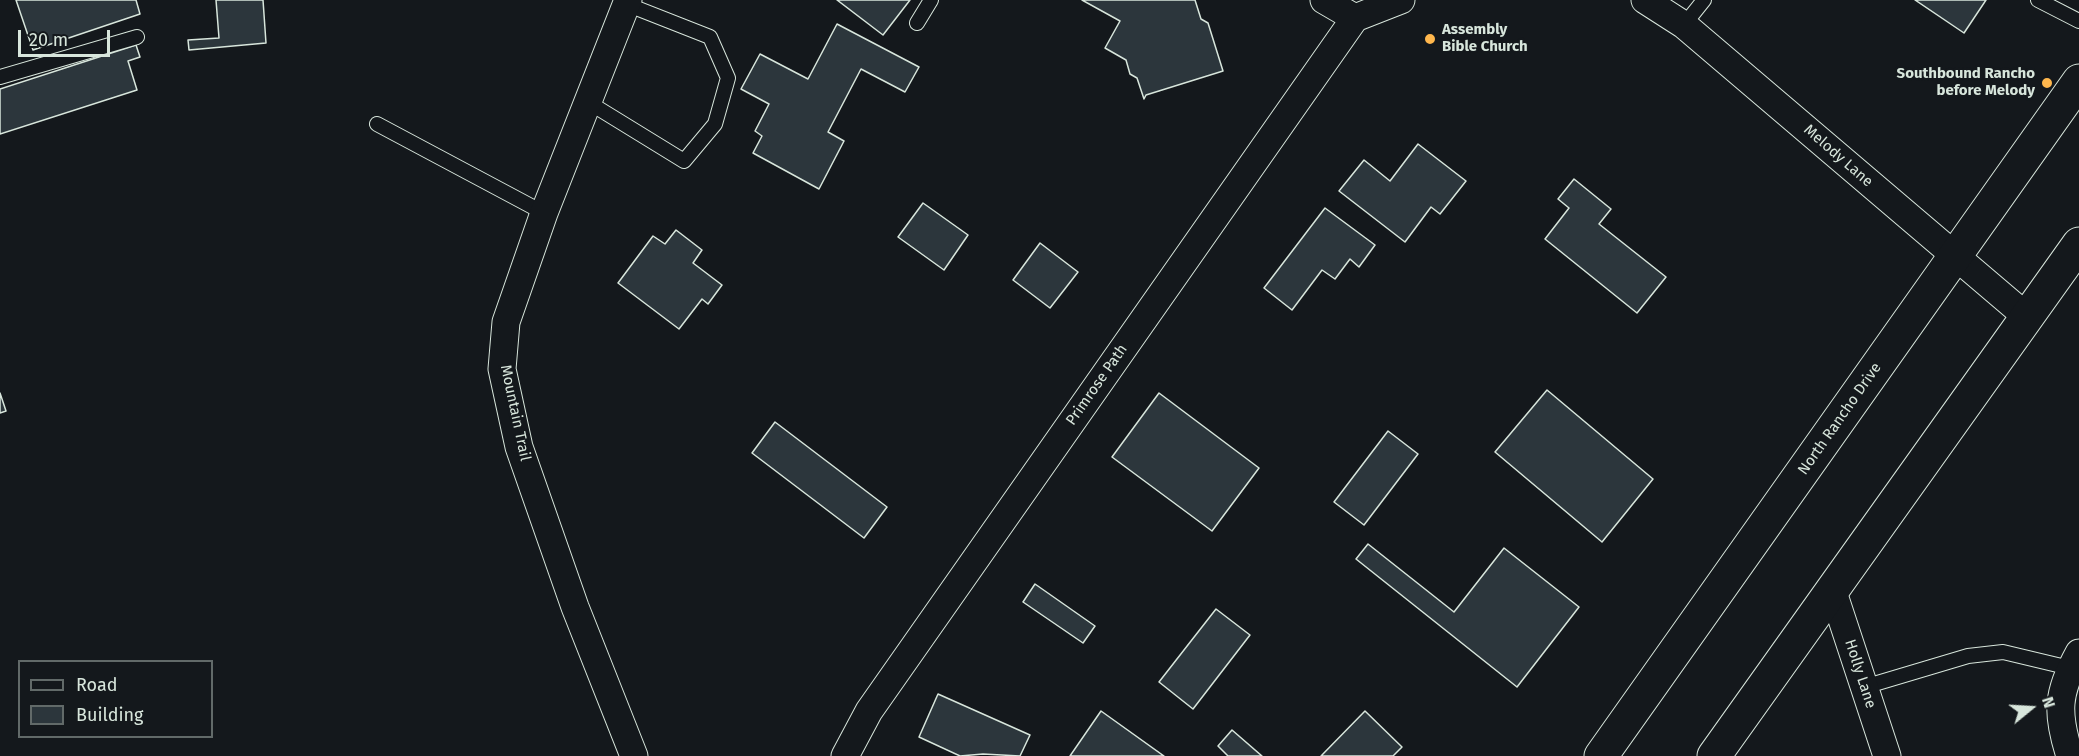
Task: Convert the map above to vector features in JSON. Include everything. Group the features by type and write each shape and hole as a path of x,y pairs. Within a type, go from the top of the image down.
{"main road":[{"name":"North Rancho Drive","path":"1600,756 2079,81"},
{"path":"1714,756 2079,244"}],"street":[{"path":"1324,0 1355,18 1401,0"},
{"name":"Melody Lane","path":"1646,0 1684,25 2027,317"},
{"name":"Mountain Trail","path":"627,2 544,213 506,322 502,369 519,447 575,607 634,756"},
{"name":"Primrose Path","path":"846,756 869,711 1355,18"},
{"name":"Holly Lane","path":"1833,592 1887,756"},
{"path":"2070,756 2062,733 2059,696 2075,661"}],"lane":[{"path":"917,23 931,0"},
{"path":"1684,25 1704,0"},
{"path":"2038,0 2079,21"},
{"path":"588,102 684,161 715,124 728,78 710,37 627,2"},
{"path":"0,76 137,37"},
{"path":"377,124 544,213"},
{"path":"1864,687 1968,656 2003,652 2075,661"}],"building":[{"path":"16,0 136,0 140,14 33,50"},
{"path":"216,0 263,0 266,43 189,50 188,40 219,38"},
{"path":"837,0 910,0 883,35"},
{"path":"1082,0 1195,0 1201,19 1208,23 1223,71 1146,95 1144,99 1137,78 1130,74 1126,60 1105,48 1120,21"},
{"path":"1915,0 1986,0 1964,33"},
{"path":"837,24 919,67 905,92 861,69 828,132 844,141 819,189 753,153 762,136 755,131 769,104 741,89 760,54 808,79"},
{"path":"136,45 140,57 128,61 137,90 0,134 0,89"},
{"path":"1418,144 1466,181 1440,214 1431,207 1405,242 1339,191 1364,160 1390,181"},
{"path":"1574,179 1611,209 1599,224 1666,277 1637,313 1545,239 1569,208 1558,199"},
{"path":"923,203 968,235 944,270 898,237"},
{"path":"1325,208 1375,245 1359,267 1350,259 1335,279 1322,270 1292,310 1264,288"},
{"path":"676,230 702,250 693,263 722,285 708,304 702,299 679,329 618,283 653,236 665,244"},
{"path":"1040,243 1078,272 1050,308 1013,280"},
{"path":"1547,390 1653,479 1602,542 1495,452"},
{"path":"0,393 6,411 0,413"},
{"path":"1159,393 1259,468 1212,531 1112,457"},
{"path":"775,422 887,507 864,538 752,453"},
{"path":"1388,431 1418,454 1364,525 1334,502"},
{"path":"1368,544 1454,612 1504,548 1579,607 1517,687 1356,559"},
{"path":"1035,584 1095,626 1083,643 1023,602"},
{"path":"1216,609 1250,635 1193,709 1159,682"},
{"path":"938,694 1030,735 1020,756 983,754 960,756 919,737"},
{"path":"1101,711 1164,756 1070,756"},
{"path":"1365,711 1402,747 1393,756 1321,756"},
{"path":"1232,730 1262,756 1228,756 1218,746"}],"place":[{"name":"Assembly Bible Church","path":"1430,39"},
{"name":"Southbound Rancho before Melody","path":"2047,83"}]}
